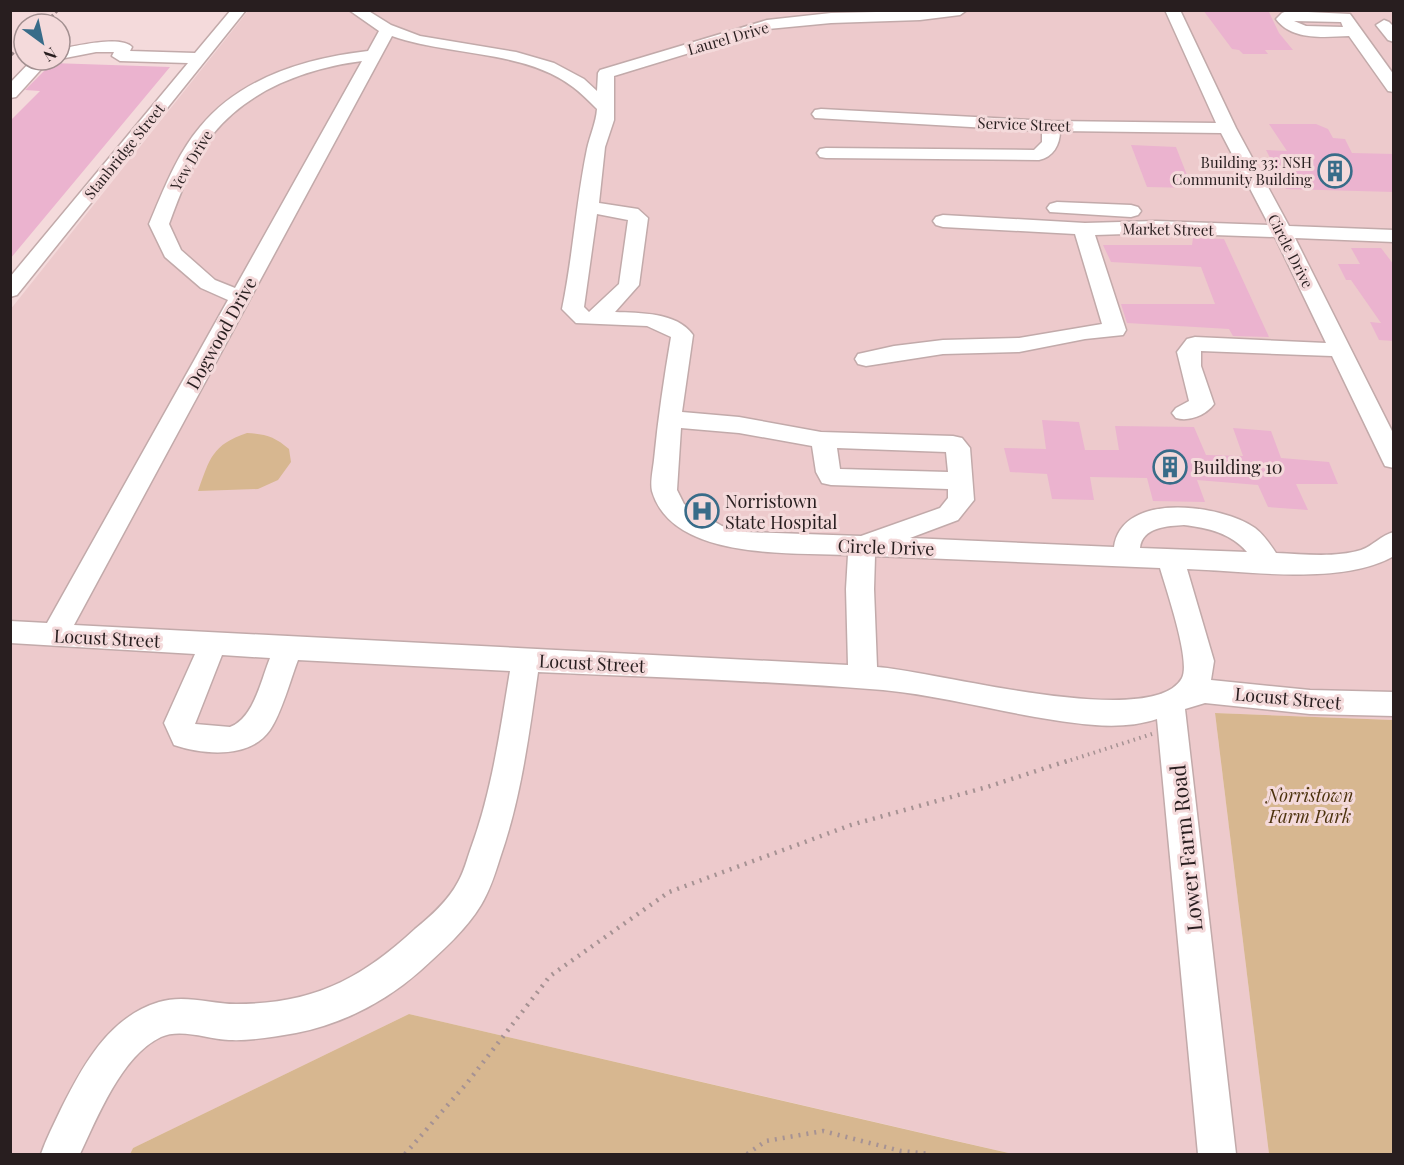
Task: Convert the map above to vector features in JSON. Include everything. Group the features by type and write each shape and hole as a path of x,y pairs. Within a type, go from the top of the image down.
{"street":[{"name":"Stanbridge Street","path":"10,291 239,10"},
{"name":"Laurel Drive","path":"356,10 387,31 418,40 523,58 560,70 606,73 767,25 831,18 920,15 960,10"},
{"name":"Circle Drive","path":"1172,10 1227,128 1282,231 1391,451"},
{"path":"1283,14 1348,20 1382,55 1394,87"},
{"name":"Dogwood Drive","path":"54,636 387,31"},
{"path":"72,52 113,46 124,47 120,56 199,58"},
{"name":"Yew Drive","path":"240,298 208,284 172,253 159,224 176,183 205,132 241,99 279,76 313,64 333,59 374,55"},
{"name":"Laurel Drive","path":"560,70 595,95 605,107"},
{"path":"10,93 30,72"},
{"path":"598,318 629,285 638,218 631,213 588,207 597,147 605,120 606,73"},
{"name":"Service Street","path":"821,114 1051,126 1227,128"},
{"path":"826,153 1039,155 1051,143 1051,126"},
{"name":"Circle Drive","path":"588,207 581,267 573,309 584,318 649,320 668,326 682,335 670,419 664,490 674,510 694,524 715,534 745,541 1269,563 1345,564 1371,556 1394,541"},
{"path":"1057,208 1136,211 1141,214 1145,223 1142,227"},
{"name":"Market Street","path":"943,221 1085,229 1142,227 1394,236"},
{"path":"866,359 943,347 1018,345 1085,332 1115,330 1085,239 1085,229"},
{"path":"1184,413 1202,404 1188,352 1195,344 1341,350"},
{"path":"670,419 739,425 821,440 953,444 958,448 961,500 949,514 862,546 860,589 863,678"},
{"path":"821,440 826,446 828,472 831,477 961,481"},
{"path":"1126,557 1128,539 1140,526 1161,518 1190,516 1221,522 1243,533 1251,539 1269,563"},
{"path":"1171,559 1200,661 1196,683 1175,709"},
{"name":"Locust Street","path":"10,632 288,649 863,678 942,688 1077,711 1115,714 1175,709 1205,691 1310,702 1394,704"},
{"path":"213,644 179,723 185,736 231,740 246,734 259,722 288,649"},
{"path":"60,1155 113,1057 135,1033 151,1023 168,1016 230,1023 293,1016 330,1006 367,990 396,970 439,931 470,893 490,843 504,793 526,660"},
{"name":"Lower Farm Road","path":"1175,709 1217,1155"}],"path":[{"path":"405,1155 467,1083 550,976 669,892 851,825 987,787 1175,709"},
{"path":"747,1155 766,1141 823,1131 901,1151 931,1155"}],"shaded area":[{"name":"Norristown State Hospital","path":"248,11 1393,11 1393,720 1215,713 1269,1154 1013,1154 409,1014 133,1148 130,1154 11,1154 10,310"}],"green space":[{"path":"247,433 270,437 289,449 291,462 278,480 258,489 198,491 210,461 219,448 226,442"},
{"name":"Norristown Farm Park","path":"1215,713 1393,720 1393,1154 1269,1154"},
{"path":"409,1014 1013,1154 130,1154 133,1148"}],"building":[{"path":"1203,10 1268,10 1279,33 1293,50 1265,50 1268,54 1243,54 1239,50 1232,49"},
{"path":"72,64 170,67 10,259 10,121 40,91 25,90 43,72 72,72"},
{"name":"Building 33: NSH Community Building","path":"1269,124 1316,124 1328,129 1333,138 1345,139 1352,153 1394,154 1394,192 1286,189 1266,150 1287,151"},
{"path":"1131,145 1176,147 1192,188 1147,187"},
{"path":"1193,238 1224,239 1269,337 1233,336 1229,329 1127,323 1121,304 1215,304 1201,267 1111,262 1103,245 1192,245"},
{"path":"1351,248 1381,248 1394,265 1394,341 1379,340 1370,322 1381,323 1351,280 1346,280 1338,264 1360,264"},
{"name":"Building 10","path":"1042,420 1079,422 1085,450 1119,450 1115,426 1194,427 1206,455 1243,456 1233,428 1271,431 1281,458 1329,462 1338,484 1296,484 1308,510 1268,507 1258,485 1197,480 1205,502 1153,501 1147,478 1090,477 1094,500 1052,499 1047,474 1010,472 1004,448 1046,449"}],"place":[{"name":"Building 33: NSH Community Building","path":"1335,171"},
{"name":"Building 10","path":"1170,467"},
{"name":"Norristown State Hospital","path":"702,511"}]}
